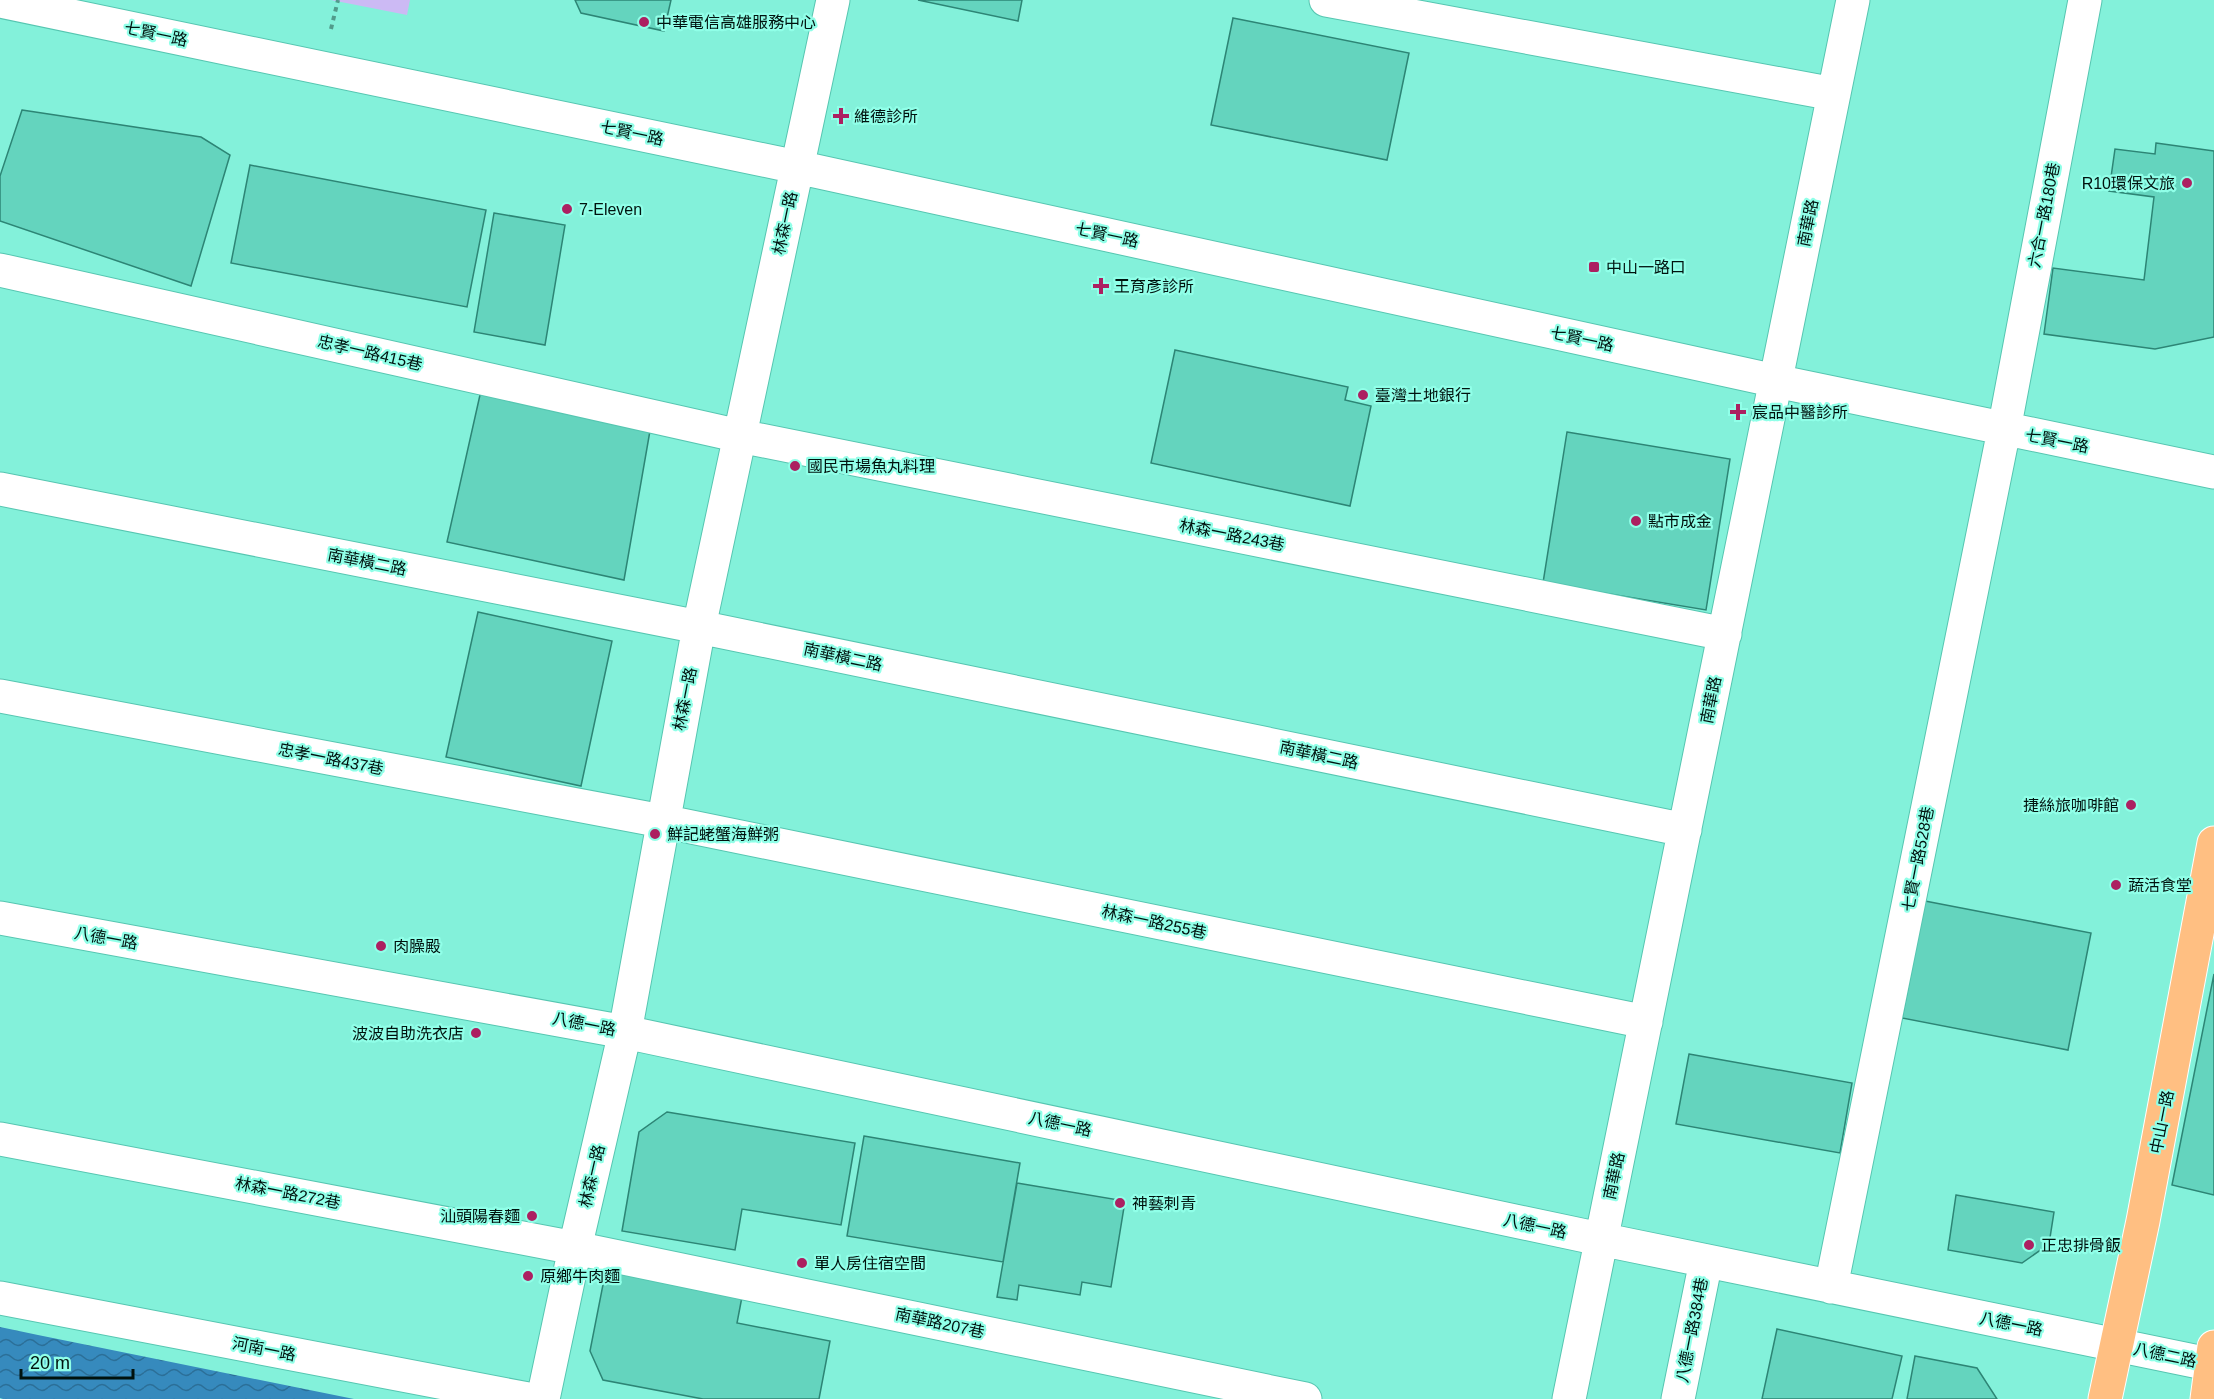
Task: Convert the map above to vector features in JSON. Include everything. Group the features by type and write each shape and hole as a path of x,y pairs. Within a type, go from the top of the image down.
{"main road":[{"name":"中山一路","path":"2105,1399 2143,1221 2214,843"},
{"path":"2207,1399 2213,1359"}],"street":[{"name":"林森一路","path":"543,1399 625,1032 699,627 832,0"},
{"path":"1326,0 1834,94"},
{"name":"南華路","path":"1569,1399 1853,0"},
{"name":"六合一路180巷","path":"2004,430 2085,0"},
{"name":"七賢一路","path":"0,1 797,167 1776,381 2214,472"},
{"name":"忠孝一路415巷","path":"0,270 740,436"},
{"name":"七賢一路528巷","path":"1831,1287 2004,430"},
{"name":"林森一路243巷","path":"740,436 1725,634"},
{"name":"南華橫二路","path":"0,489 699,627 1685,830"},
{"name":"忠孝一路437巷","path":"0,696 662,821"},
{"name":"林森一路255巷","path":"662,821 1646,1022"},
{"name":"八德一路","path":"0,918 625,1032 1600,1239 2116,1345"},
{"name":"林森一路272巷","path":"0,1138 575,1248"},
{"name":"南華路207巷","path":"575,1248 1305,1399"},
{"name":"八德一路384巷","path":"1678,1399 1706,1261"},
{"name":"河南一路","path":"0,1298 528,1399"},
{"name":"八德二路","path":"2116,1345 2213,1359"}],"path":[{"path":"331,29 338,0"}],"shaded area":[{"path":"331,0 410,0 407,15"}],"water":[{"path":"0,1327 354,1399 3,1399 0,1398"}],"building":[{"name":"中華電信高雄服務中心","path":"575,0 671,0 664,31 581,13"},
{"path":"918,0 1022,0 1018,21"},
{"path":"1233,18 1409,53 1387,160 1211,125"},
{"path":"22,110 201,137 230,155 191,286 0,221 0,176"},
{"path":"2156,143 2214,151 2214,337 2155,349 2044,334 2053,268 2144,280 2154,197 2109,191 2115,149 2155,154"},
{"path":"250,165 486,210 467,307 231,263"},
{"path":"494,213 565,225 545,345 474,332"},
{"path":"1175,350 1348,387 1345,400 1371,406 1350,506 1151,463"},
{"path":"482,386 651,425 624,580 447,542"},
{"name":"點市成金","path":"1567,432 1730,459 1706,610 1543,583"},
{"path":"478,612 612,641 581,786 446,757"},
{"path":"1925,901 2091,933 2068,1050 1902,1018"},
{"path":"2214,974 2214,1195 2172,1185"},
{"path":"1689,1054 1852,1083 1840,1153 1676,1124"},
{"path":"667,1112 855,1143 841,1225 742,1209 735,1250 622,1231 639,1132"},
{"path":"864,1136 1020,1163 1003,1262 847,1236"},
{"path":"1017,1183 1125,1201 1111,1287 1082,1282 1080,1295 1019,1285 1017,1300 997,1297"},
{"path":"1956,1195 2054,1212 2049,1244 2022,1263 1948,1250"},
{"path":"609,1254 745,1281 737,1323 830,1341 819,1399 703,1399 603,1380 590,1351"},
{"path":"1777,1329 1902,1356 1892,1399 1762,1399"},
{"path":"1915,1356 1977,1368 1997,1399 1907,1399"}],"place":[{"name":"中華電信高雄服務中心","path":"644,22"},
{"name":"維德診所","path":"841,116"},
{"name":"R10環保文旅","path":"2187,183"},
{"name":"7-Eleven","path":"567,209"},
{"name":"中山一路口","path":"1594,267"},
{"name":"王育彥診所","path":"1101,286"},
{"name":"臺灣土地銀行","path":"1363,395"},
{"name":"宸品中醫診所","path":"1738,412"},
{"name":"國民市場魚丸料理","path":"795,466"},
{"name":"點市成金","path":"1636,521"},
{"name":"捷絲旅咖啡館","path":"2131,805"},
{"name":"鮮記蛯蟹海鮮粥","path":"655,834"},
{"name":"蔬活食堂","path":"2116,885"},
{"name":"肉臊殿","path":"381,946"},
{"name":"波波自助洗衣店","path":"476,1033"},
{"name":"神藝刺青","path":"1120,1203"},
{"name":"汕頭陽春麵","path":"532,1216"},
{"name":"正忠排骨飯","path":"2029,1245"},
{"name":"單人房住宿空間","path":"802,1263"},
{"name":"原鄉牛肉麵","path":"528,1276"}]}
